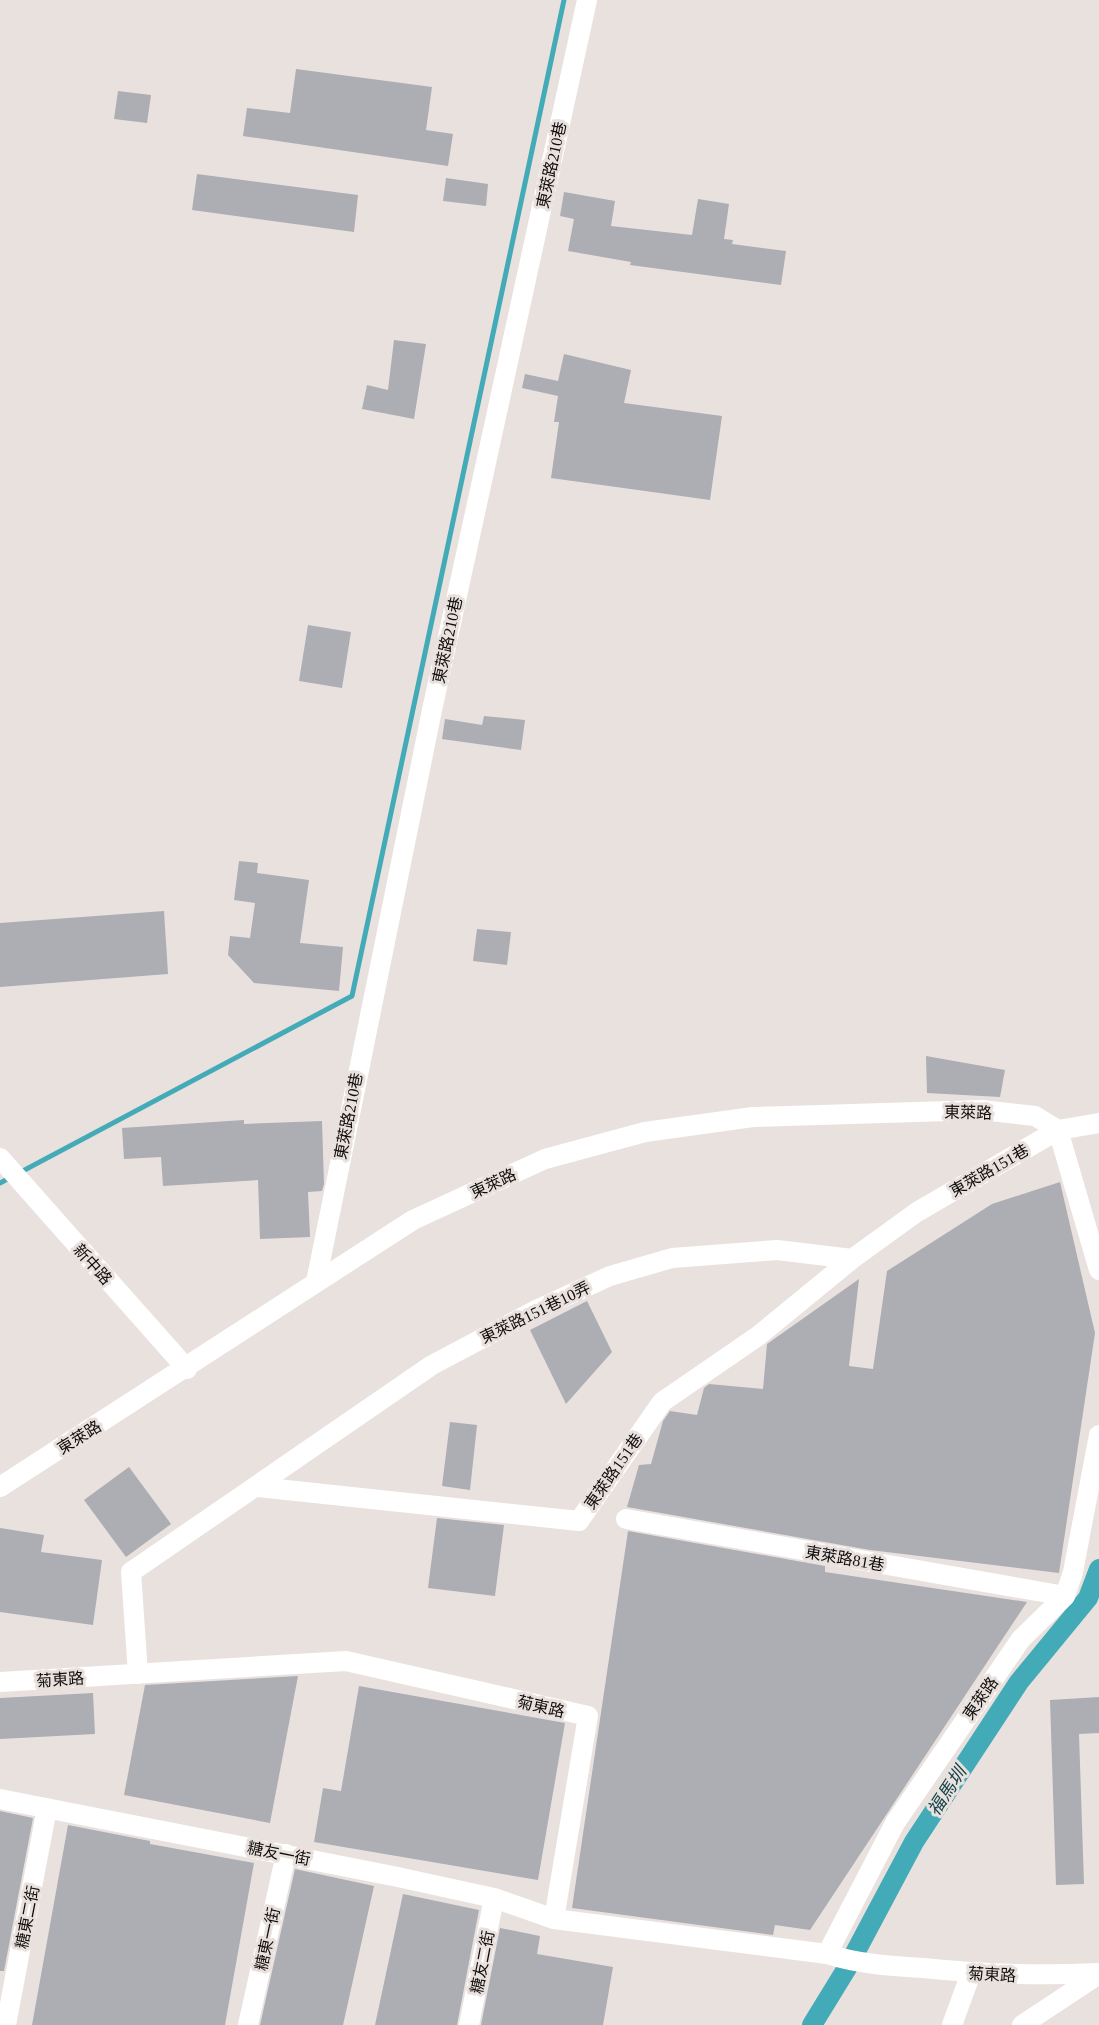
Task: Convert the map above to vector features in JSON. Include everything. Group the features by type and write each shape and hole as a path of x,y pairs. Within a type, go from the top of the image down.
{"street":[{"name":"東萊路210巷","path":"316,1282 432,710 587,0"},
{"name":"東萊路","path":"1,1488 413,1220 545,1159 645,1132 753,1117 982,1110 1035,1116 1058,1130"},
{"path":"1099,1123 1058,1130 1099,1270"},
{"name":"東萊路151巷","path":"258,1487 579,1521 662,1402 758,1336 852,1259 917,1212 1058,1130"},
{"name":"新中路","path":"0,1158 187,1369"},
{"name":"東萊路151巷10弄","path":"258,1487 432,1365 536,1310 610,1276 672,1258 777,1250 852,1259"},
{"name":"東萊路","path":"836,1957 902,1814 1022,1639 1065,1596 1073,1572 1099,1435"},
{"path":"138,1674 131,1572 258,1487"},
{"name":"東萊路81巷","path":"626,1519 1065,1596"},
{"name":"菊東路","path":"0,1682 346,1661 588,1716 554,1919"},
{"name":"糖友一街","path":"0,1799 286,1854 494,1898 554,1919"},
{"name":"糖東二街","path":"6,2025 47,1808"},
{"name":"糖東一街","path":"248,2025 286,1854"},
{"name":"糖友二街","path":"469,2025 494,1898"},
{"path":"554,1919 836,1957"},
{"name":"菊東路","path":"836,1957 886,1965 971,1973 1039,1976 1099,1973"},
{"path":"952,2025 971,1973"},
{"path":"1022,2025 1099,1973"}],"building":[{"path":"296,69 432,87 426,130 453,134 448,166 243,136 247,108 290,113"},
{"path":"118,91 151,95 147,123 114,119"},
{"path":"197,174 358,195 354,232 192,210"},
{"path":"446,178 488,184 486,206 443,201"},
{"path":"564,192 615,201 611,226 692,235 698,199 729,204 724,239 733,240 732,244 786,251 781,285 630,265 631,262 568,251 574,219 560,216"},
{"path":"394,340 426,344 414,419 362,409 367,385 388,390"},
{"path":"564,354 631,370 624,403 722,416 710,500 551,478 559,422 554,422 558,396 522,388 525,374 558,381"},
{"path":"308,625 351,632 342,688 299,681"},
{"path":"484,716 525,720 521,750 442,739 445,719 482,725"},
{"path":"239,861 258,863 257,873 309,880 300,943 343,947 339,991 254,983 228,955 230,936 250,938 255,903 234,900"},
{"path":"164,911 168,974 0,987 0,923"},
{"path":"477,929 511,932 507,965 473,961"},
{"path":"926,1056 1005,1070 1000,1097 927,1093"},
{"path":"244,1120 244,1124 322,1121 324,1184 322,1191 308,1192 310,1237 260,1239 258,1180 163,1186 161,1157 124,1159 122,1128"},
{"path":"1060,1182 1095,1333 1059,1573 870,1550 627,1507 639,1465 651,1464 663,1421 670,1411 697,1415 704,1388 709,1384 763,1389 767,1344 859,1279 849,1366 873,1369 887,1271 992,1204"},
{"path":"587,1301 612,1352 566,1404 530,1330"},
{"path":"450,1422 477,1425 470,1490 442,1486"},
{"path":"129,1467 171,1524 126,1557 84,1500"},
{"path":"437,1518 504,1525 495,1596 428,1588"},
{"path":"0,1528 44,1535 41,1552 102,1560 93,1625 0,1612"},
{"path":"628,1531 825,1566 825,1572 1027,1602 810,1930 775,1925 773,1935 572,1908"},
{"path":"298,1676 270,1823 124,1795 145,1685"},
{"path":"359,1686 565,1723 538,1880 314,1842 323,1788 341,1791"},
{"path":"93,1693 95,1734 0,1739 0,1698"},
{"path":"1099,1697 1099,1733 1079,1734 1084,1884 1056,1885 1050,1700"},
{"path":"0,1811 33,1818 4,1971 0,1971"},
{"path":"68,1825 150,1841 150,1844 254,1863 225,2025 32,2025"},
{"path":"295,1869 374,1886 343,2025 260,2025"},
{"path":"403,1894 479,1910 457,2025 375,2025"},
{"path":"500,1928 540,1936 537,1954 613,1967 603,2025 481,2025"}],"waterway":[{"path":"0,1183 352,996 564,0"},
{"name":"福馬圳","path":"812,2025 847,1968 914,1842 1019,1682 1088,1598 1099,1569"}]}
